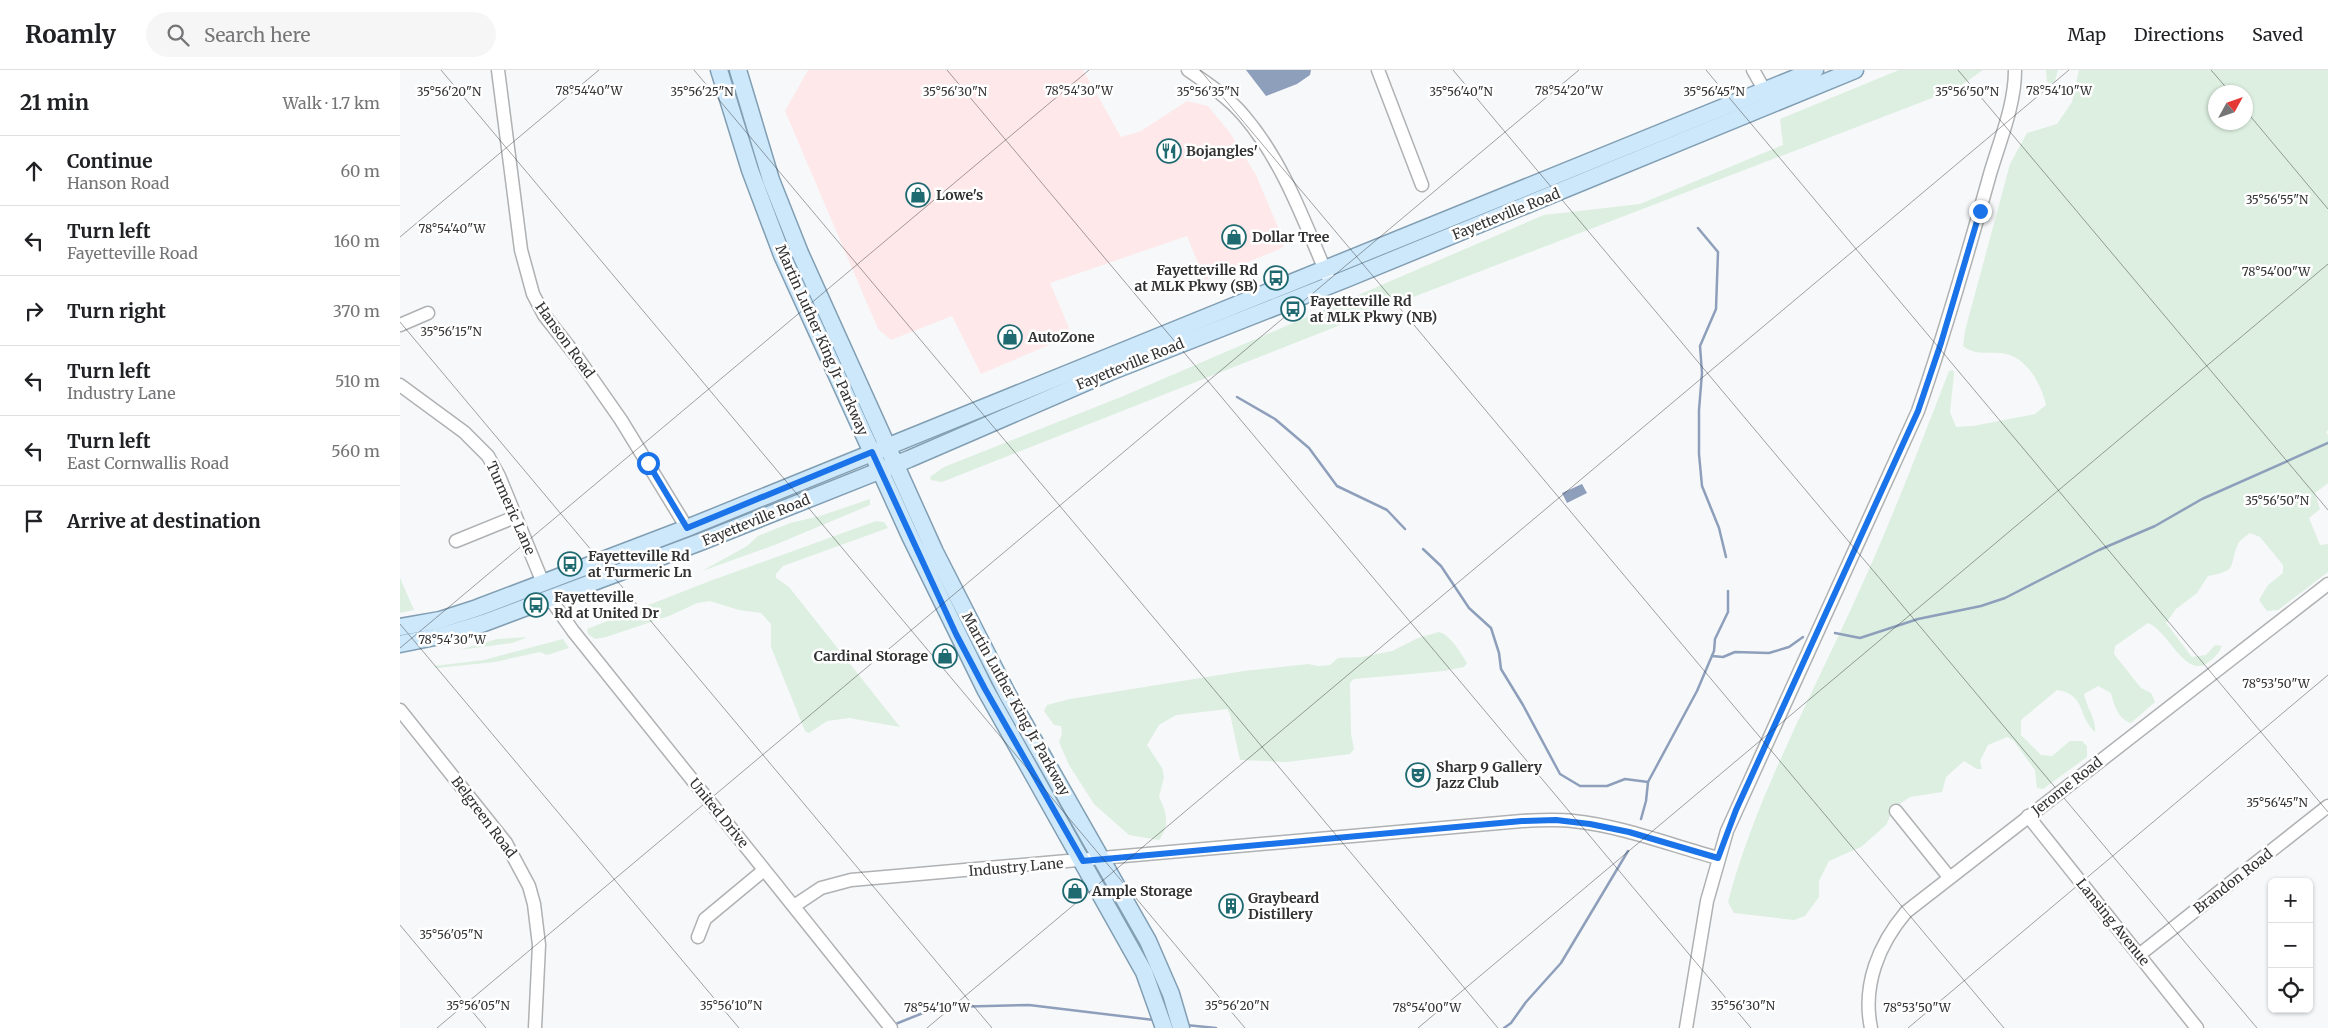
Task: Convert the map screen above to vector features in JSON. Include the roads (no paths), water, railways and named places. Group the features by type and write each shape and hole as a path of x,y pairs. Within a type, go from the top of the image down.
{"main road":[{"name":"Martin Luther King Jr Parkway","path":"719,70 750,170 782,255 880,470 964,649 1144,972 1164,1028"},
{"name":"Martin Luther King Jr Parkway","path":"738,70 771,180 800,253 935,552 994,669 1148,940 1171,994 1181,1028"},
{"name":"Fayetteville Road","path":"400,644 445,635 484,624 546,590 687,528 1815,70"},
{"name":"Fayetteville Road","path":"400,627 459,614 546,590 704,541 896,464 1059,393 1332,284 1855,70"}],"street":[{"name":"Hanson Road","path":"498,70 521,250 533,294 544,316 594,380 631,436 687,528"},
{"path":"1188,70 1211,86 1243,115 1263,141 1281,169 1332,284"},
{"path":"1378,70 1422,185"},
{"path":"1753,70 1765,91"},
{"path":"1686,1028 1707,901 1718,858 1736,810 1918,411 1941,343 1983,202 2010,107 2015,70"},
{"path":"400,325 428,313"},
{"name":"Turmeric Lane","path":"400,385 464,432 483,449 494,465 546,590"},
{"path":"456,541 515,517"},
{"name":"Jerome Road","path":"1871,1028 1870,983 1875,962 1892,929 1906,912 2328,584"},
{"name":"United Drive","path":"546,590 573,631 891,1028"},
{"name":"Belgreen Road","path":"400,710 506,843 529,886 534,904 539,945 535,1028"},
{"name":"Brandon Road","path":"2139,955 2328,806"},
{"path":"1896,811 1949,877"},
{"name":"Lansing Avenue","path":"2028,816 2197,1028"},
{"name":"Industry Lane","path":"794,906 821,888 851,880 1522,821 1556,820 1614,829 1718,858"},
{"path":"698,937 705,919 764,870"}],"water":[{"path":"1246,70 1311,70 1310,75 1297,84 1266,96"},
{"path":"1582,484 1587,493 1567,503 1562,493"}],"waterway":[{"path":"1698,228 1718,252 1716,309 1700,346 1702,373 1699,410 1699,454 1702,486 1719,528 1726,557"},
{"path":"1237,397 1275,419 1309,448 1337,486 1387,510 1405,529"},
{"path":"1835,633 1860,638 1918,619 1981,606 2005,598 2099,550 2155,526 2202,499 2328,443"},
{"path":"1423,549 1441,566 1469,608 1491,628 1499,653 1501,669 1523,705 1560,774 1580,786 1607,786 1625,779 1648,782"},
{"path":"1641,819 1646,801 1648,782 1697,691 1714,651 1715,639 1728,612 1728,591"},
{"path":"1712,656 1723,657 1735,652 1769,653 1789,647 1803,637"},
{"path":"1504,1028 1511,1023 1526,1002 1561,963 1628,851"},
{"path":"893,1025 923,1013 948,1007 1029,1005 1154,1020"},
{"path":"1186,1025 1216,1028"}],"place":[{"name":"Bojangles'","path":"1169,151"},
{"name":"Lowe's","path":"918,195"},
{"name":"Dollar Tree","path":"1234,237"},
{"name":"Fayetteville Rd at MLK Pkwy (SB)","path":"1276,278"},
{"name":"Fayetteville Rd at MLK Pkwy (NB)","path":"1293,309"},
{"name":"AutoZone","path":"1010,337"},
{"name":"Fayetteville Rd at Turmeric Ln","path":"570,564"},
{"name":"Fayetteville Rd at United Dr","path":"536,605"},
{"name":"Cardinal Storage","path":"945,656"},
{"name":"Sharp 9 Gallery Jazz Club","path":"1418,775"},
{"name":"Ample Storage","path":"1075,891"},
{"name":"Graybeard Distillery","path":"1231,906"}]}
